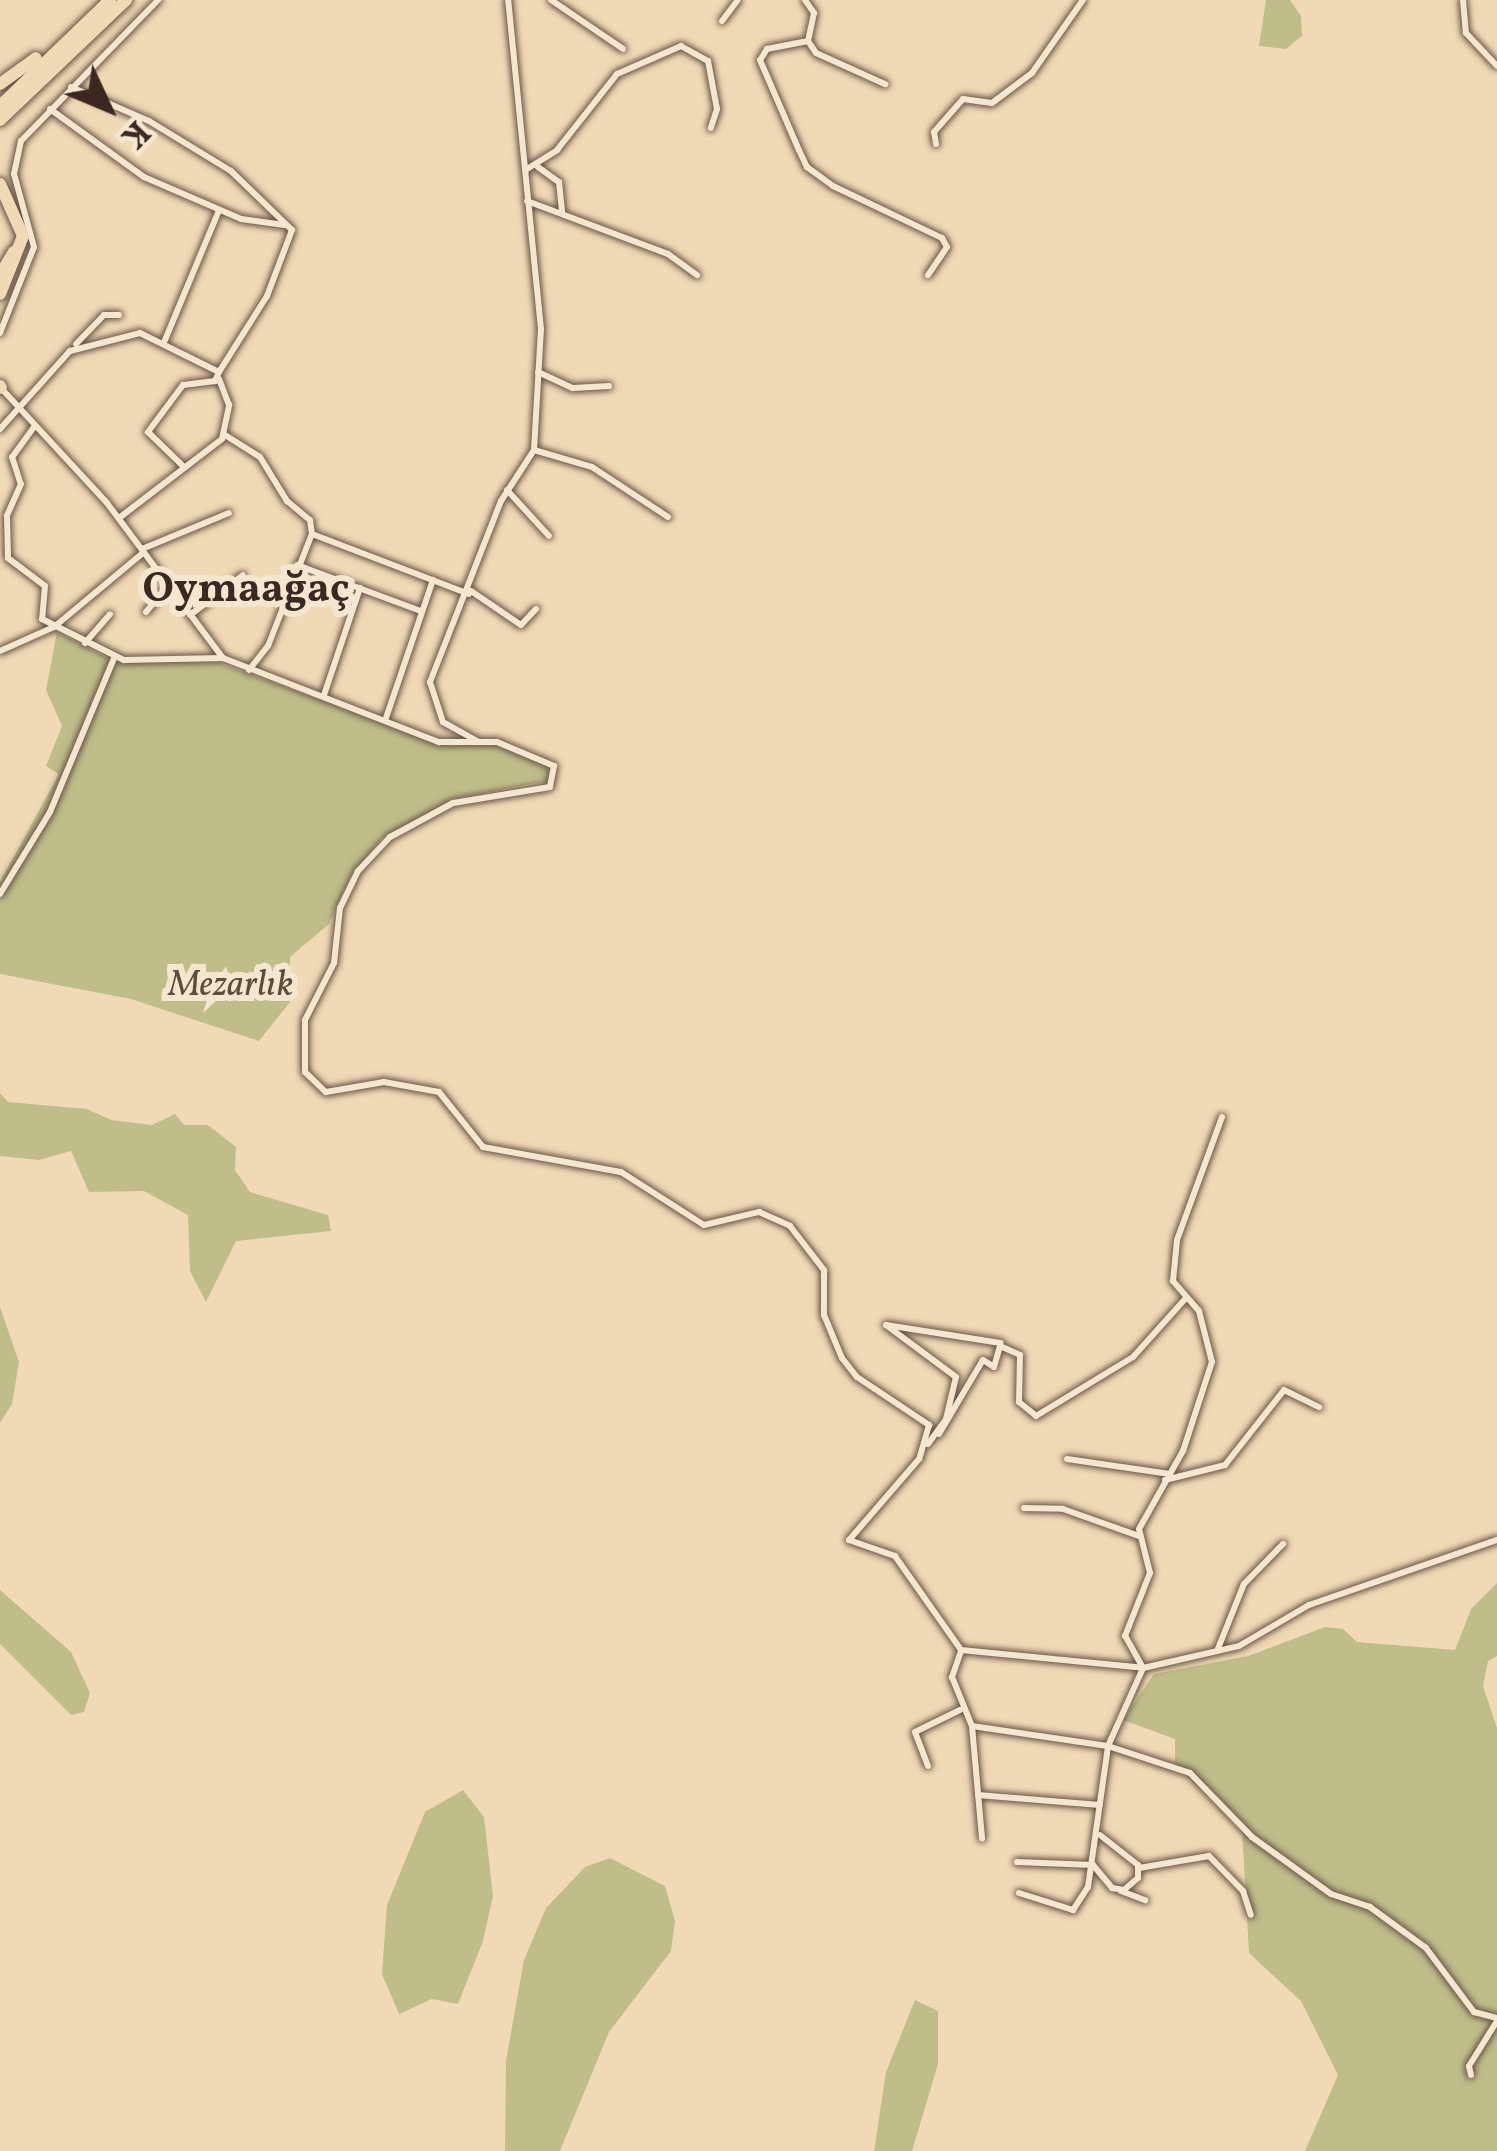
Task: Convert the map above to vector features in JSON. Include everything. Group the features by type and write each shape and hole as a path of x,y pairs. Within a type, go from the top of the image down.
{"highway":[{"path":"0,84 108,0"},
{"path":"0,106 108,0"},
{"path":"0,120 126,0"},
{"path":"0,138 99,23"},
{"path":"0,184 23,236 0,294"},
{"path":"0,208 16,238 0,275"}],"street":[{"path":"0,333 34,247 16,153 50,109 158,0"},
{"path":"508,0 513,107 527,169 541,328 534,450 506,489 470,592 448,626 431,690 443,722 485,743 551,764 556,782 453,803 390,837 366,861 340,908 334,963 305,1020 310,1081 336,1093 384,1082 439,1092 483,1148 621,1172 704,1225 759,1212 776,1216 824,1270 824,1315 842,1358 876,1392 922,1414 926,1447"},
{"path":"551,0 623,49"},
{"path":"722,21 738,0"},
{"path":"805,0 814,18 808,41"},
{"path":"936,144 934,132 963,99 992,104 1032,73 1083,0"},
{"path":"1463,0 1466,33 1497,66"},
{"path":"808,41 817,53 885,84"},
{"path":"808,41 767,49 760,60 807,167 942,238 947,247 928,275"},
{"path":"527,169 538,167 612,79 681,46 708,61 718,109 711,128"},
{"path":"71,87 170,132 248,184 288,225"},
{"path":"50,109 133,171 219,210 288,225"},
{"path":"538,167 559,182 563,215"},
{"path":"527,201 668,254 697,275"},
{"path":"165,340 219,210"},
{"path":"184,466 148,432 184,384 219,375 267,296 288,225"},
{"path":"0,429 104,315 119,315"},
{"path":"70,351 127,332 165,340 219,375 229,405 225,435 119,518"},
{"path":"537,372 573,388 609,386"},
{"path":"0,387 119,518 223,658"},
{"path":"34,427 12,457 21,484 7,516 8,556 45,586 40,615 54,627 114,658 223,658 440,742 485,743"},
{"path":"225,435 260,457 287,501 311,521 312,534 268,646 248,670"},
{"path":"534,450 584,464 668,517"},
{"path":"506,489 549,536"},
{"path":"0,651 54,627 143,550 230,513"},
{"path":"312,534 470,592 521,625 536,609"},
{"path":"297,565 422,611"},
{"path":"190,615 242,575"},
{"path":"386,718 433,580"},
{"path":"146,612 168,586"},
{"path":"324,695 360,588"},
{"path":"85,643 110,614"},
{"path":"0,894 50,812 114,658"},
{"path":"1143,1668 1125,1636 1150,1573 1138,1536 1168,1478 1213,1358 1201,1315 1174,1285 1177,1240 1222,1117"},
{"path":"939,1434 956,1377 886,1325 1004,1344 1022,1361 1021,1408 1036,1416 1133,1357 1187,1297"},
{"path":"1004,1344 994,1368 982,1361 939,1434 848,1537 896,1556 961,1650 1143,1668 1216,1652 1310,1605 1497,1540"},
{"path":"1067,1459 1168,1478 1226,1465 1284,1390 1319,1407"},
{"path":"1024,1508 1063,1509 1138,1536"},
{"path":"1216,1652 1244,1584 1283,1544"},
{"path":"961,1650 952,1677 960,1710 972,1726 982,1839"},
{"path":"1019,1893 1076,1910 1093,1865 1108,1746 1143,1668"},
{"path":"928,1766 915,1732 960,1710"},
{"path":"972,1726 1108,1746 1190,1773 1252,1837 1331,1894 1370,1907 1426,1948 1474,2012 1497,2019 1468,2066 1472,2074"},
{"path":"978,1795 1101,1805"},
{"path":"1098,1833 1138,1868"},
{"path":"1120,1891 1138,1868 1180,1855 1209,1856 1243,1891 1251,1915"},
{"path":"1017,1862 1093,1865 1120,1891 1145,1900"}],"green space":[{"path":"1266,0 1290,0 1301,16 1302,36 1286,49 1259,46"},
{"name":"Mezarlık","path":"57,632 115,662 218,663 449,746 496,743 547,766 551,780 453,799 381,839 350,877 329,924 290,957 290,1002 259,1041 131,999 0,974 0,882 59,774 46,766 62,726 46,690"},
{"path":"0,1093 8,1102 87,1109 111,1120 152,1125 175,1114 184,1125 208,1125 236,1147 235,1170 250,1192 328,1215 331,1231 236,1241 206,1302 190,1271 188,1215 144,1191 89,1192 71,1151 39,1160 0,1156"},
{"path":"0,1307 19,1362 12,1404 0,1423"},
{"path":"1497,1583 1497,1656 1488,1661 1483,1686 1497,1728 1497,2151 1305,2151 1338,2075 1301,2001 1249,1953 1242,1828 1175,1765 1175,1739 1123,1720 1154,1674 1248,1656 1325,1627 1343,1629 1357,1642 1455,1650 1471,1609"},
{"path":"0,1590 71,1652 90,1693 84,1712 71,1715 0,1644"},
{"path":"463,1790 484,1817 493,1896 483,1941 458,2004 432,1999 399,2014 382,1974 387,1905 425,1812"},
{"path":"610,1858 665,1886 675,1921 671,1951 609,2032 560,2151 505,2151 506,2061 524,1960 546,1908 585,1867"},
{"path":"915,2000 938,2011 938,2064 912,2151 874,2151 886,2072"}],"district":[{"name":"Oymaağaç","path":"246,591"}]}
